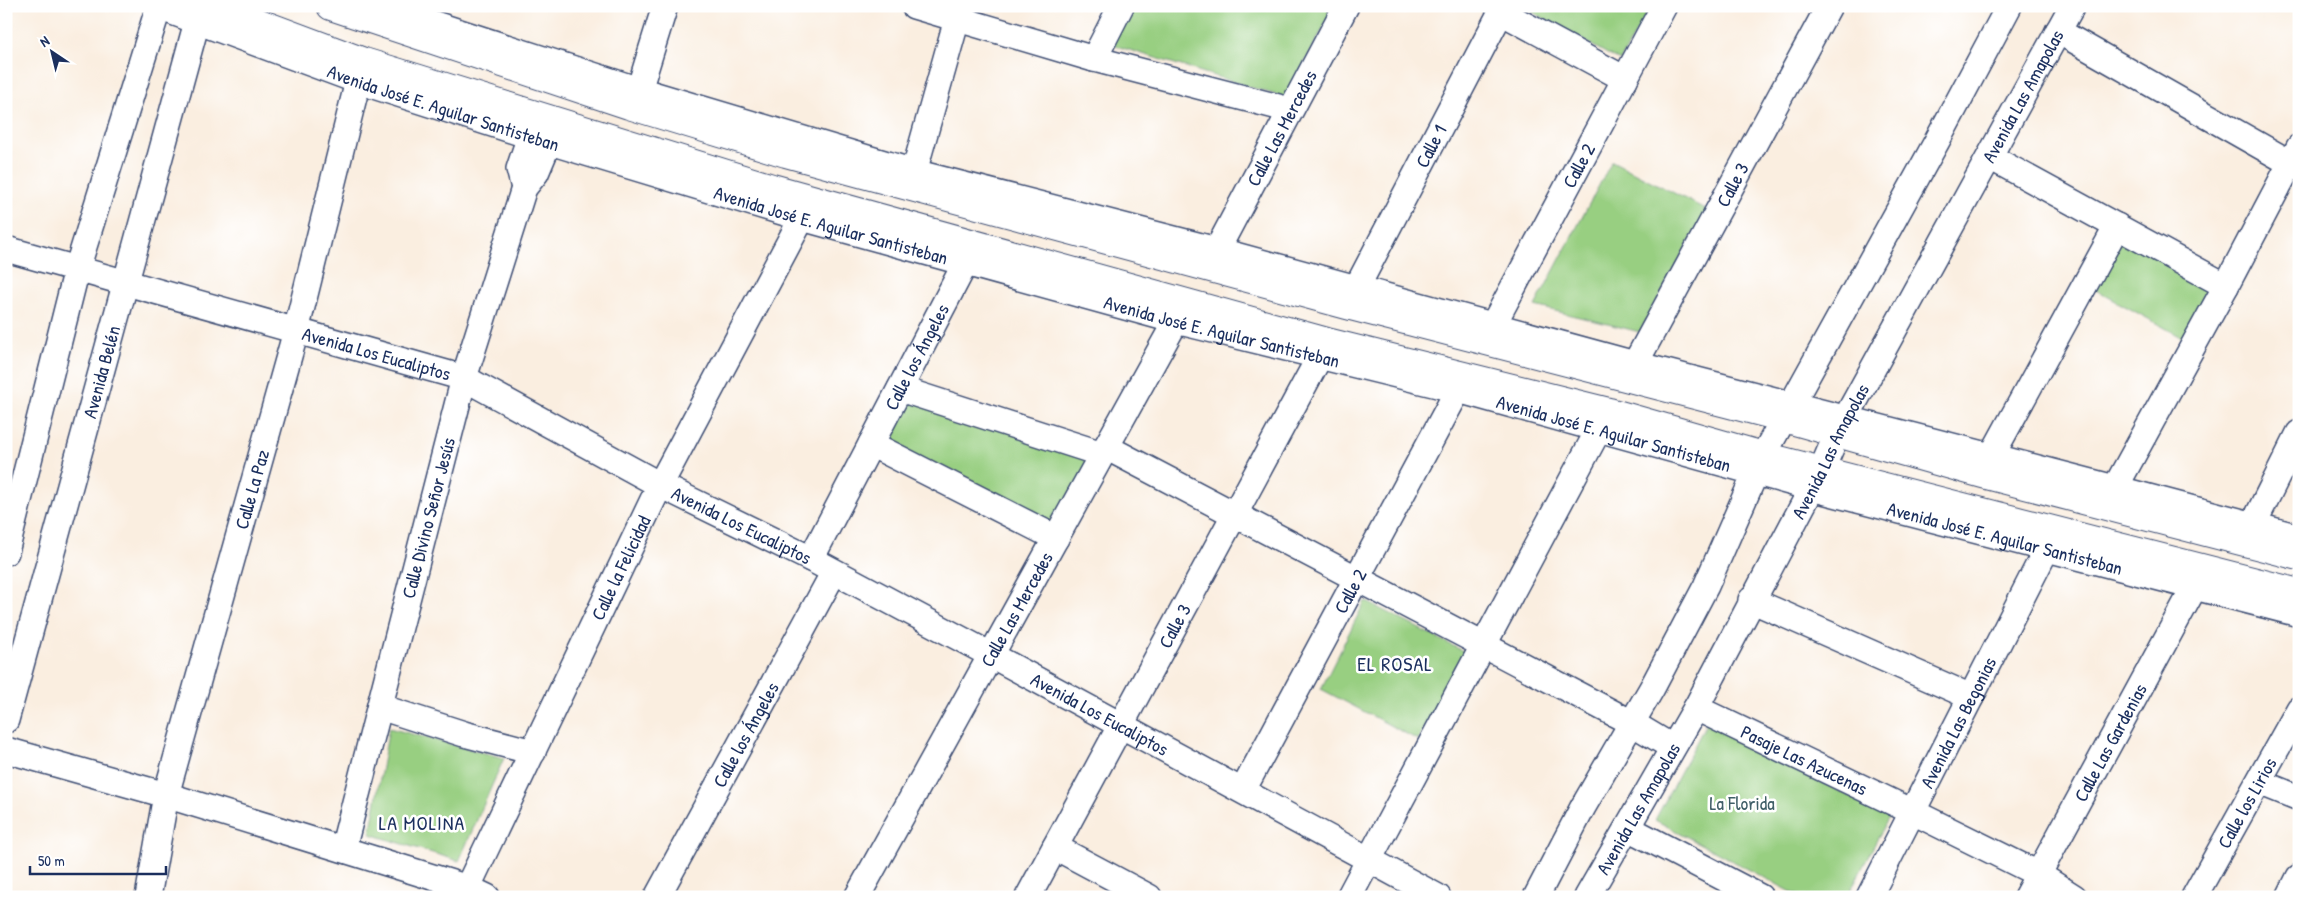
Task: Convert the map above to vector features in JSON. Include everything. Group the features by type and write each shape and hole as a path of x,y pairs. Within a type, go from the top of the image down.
{"main road":[{"path":"331,6 629,105 786,153 1402,319 1788,411 2299,556"},
{"name":"Avenida José E. Aguilar Santisteban","path":"204,12 772,188 1185,304 1327,342 1609,412 1760,464 1816,479 2058,532 2299,592"}],"street":[{"path":"379,6 639,90 914,172 1357,287 1634,364 1788,411"},
{"path":"639,90 665,6"},
{"path":"914,6 960,13 1094,59 1290,110"},
{"path":"1094,59 1121,6"},
{"name":"Calle Las Mercedes","path":"1217,250 1346,6"},
{"name":"Calle 2","path":"1493,325 1664,6"},
{"name":"Calle 3","path":"1634,364 1829,6"},
{"path":"1536,897 1583,807 1632,723 1706,586 1760,464 1788,411 1937,142 2009,6"},
{"name":"Avenida Las Amapolas","path":"1587,897 1696,708 1842,426 2072,6"},
{"path":"6,552 77,269 158,7"},
{"name":"Avenida José E. Aguilar Santisteban","path":"158,7 204,12 358,81 539,139 802,218 1176,321 1458,390 1599,430 1760,464"},
{"path":"1502,9 1625,80"},
{"name":"Calle 1","path":"1357,287 1502,9"},
{"name":"Avenida Belén","path":"6,720 126,283 204,12"},
{"path":"914,172 960,13"},
{"path":"2058,31 2296,159 2115,488"},
{"name":"Calle La Paz","path":"148,897 166,795 296,331 358,81"},
{"name":"Calle Divino Señor Jesús","path":"343,849 464,378 524,188 536,173 539,139"},
{"path":"1990,157 2226,286"},
{"name":"Calle la Felicidad","path":"473,894 533,752 660,485 802,218"},
{"path":"1991,457 2118,226"},
{"name":"Avenida Los Eucaliptos","path":"6,249 464,378 660,485 811,559 1243,790 1438,897"},
{"name":"Calle los Ángeles","path":"811,559 966,262"},
{"name":"Calle Las Mercedes","path":"857,897 1176,321"},
{"name":"Calle 3","path":"1028,897 1320,356"},
{"path":"900,389 1104,450 1234,514 1357,578 1632,723 1672,747"},
{"name":"Calle 2","path":"1243,790 1458,390"},
{"path":"1842,426 1991,457 2299,537"},
{"path":"1349,897 1599,430"},
{"path":"2253,525 2299,433"},
{"path":"871,444 1056,538"},
{"name":"Avenida José E. Aguilar Santisteban","path":"1816,479 2047,548 2299,614"},
{"name":"Avenida Las Begonias","path":"1869,897 2047,548"},
{"name":"Calle los Ángeles","path":"657,897 834,572"},
{"name":"Calle Las Gardenias","path":"2026,897 2194,588"},
{"path":"1751,600 1971,697"},
{"path":"380,707 464,734 533,752"},
{"name":"Pasaje Las Azucenas","path":"1696,708 2038,874 2074,897"},
{"name":"Calle los Lirios","path":"2194,897 2299,709"},
{"path":"6,750 166,795 343,849 473,894"},
{"path":"2259,782 2299,798"},
{"path":"1628,828 1760,897"},
{"path":"1055,847 1149,897"},
{"path":"2289,897 2299,876"}],"green space":[{"path":"1130,6 1335,6 1286,98 1110,44"},
{"path":"1522,6 1651,6 1620,61"},
{"path":"1612,161 1707,210 1640,332 1535,306"},
{"path":"2120,237 2215,289 2187,340 2092,288"},
{"path":"906,398 1093,459 1049,535 881,441"},
{"path":"1365,601 1465,652 1418,740 1321,689"},
{"name":"La Florida","path":"1707,722 1889,817 1847,897 1801,897 1655,820"},
{"path":"389,728 504,758 459,861 370,834"}],"district":[{"name":"EL ROSAL","path":"1395,664"},
{"name":"LA MOLINA","path":"422,823"}]}
